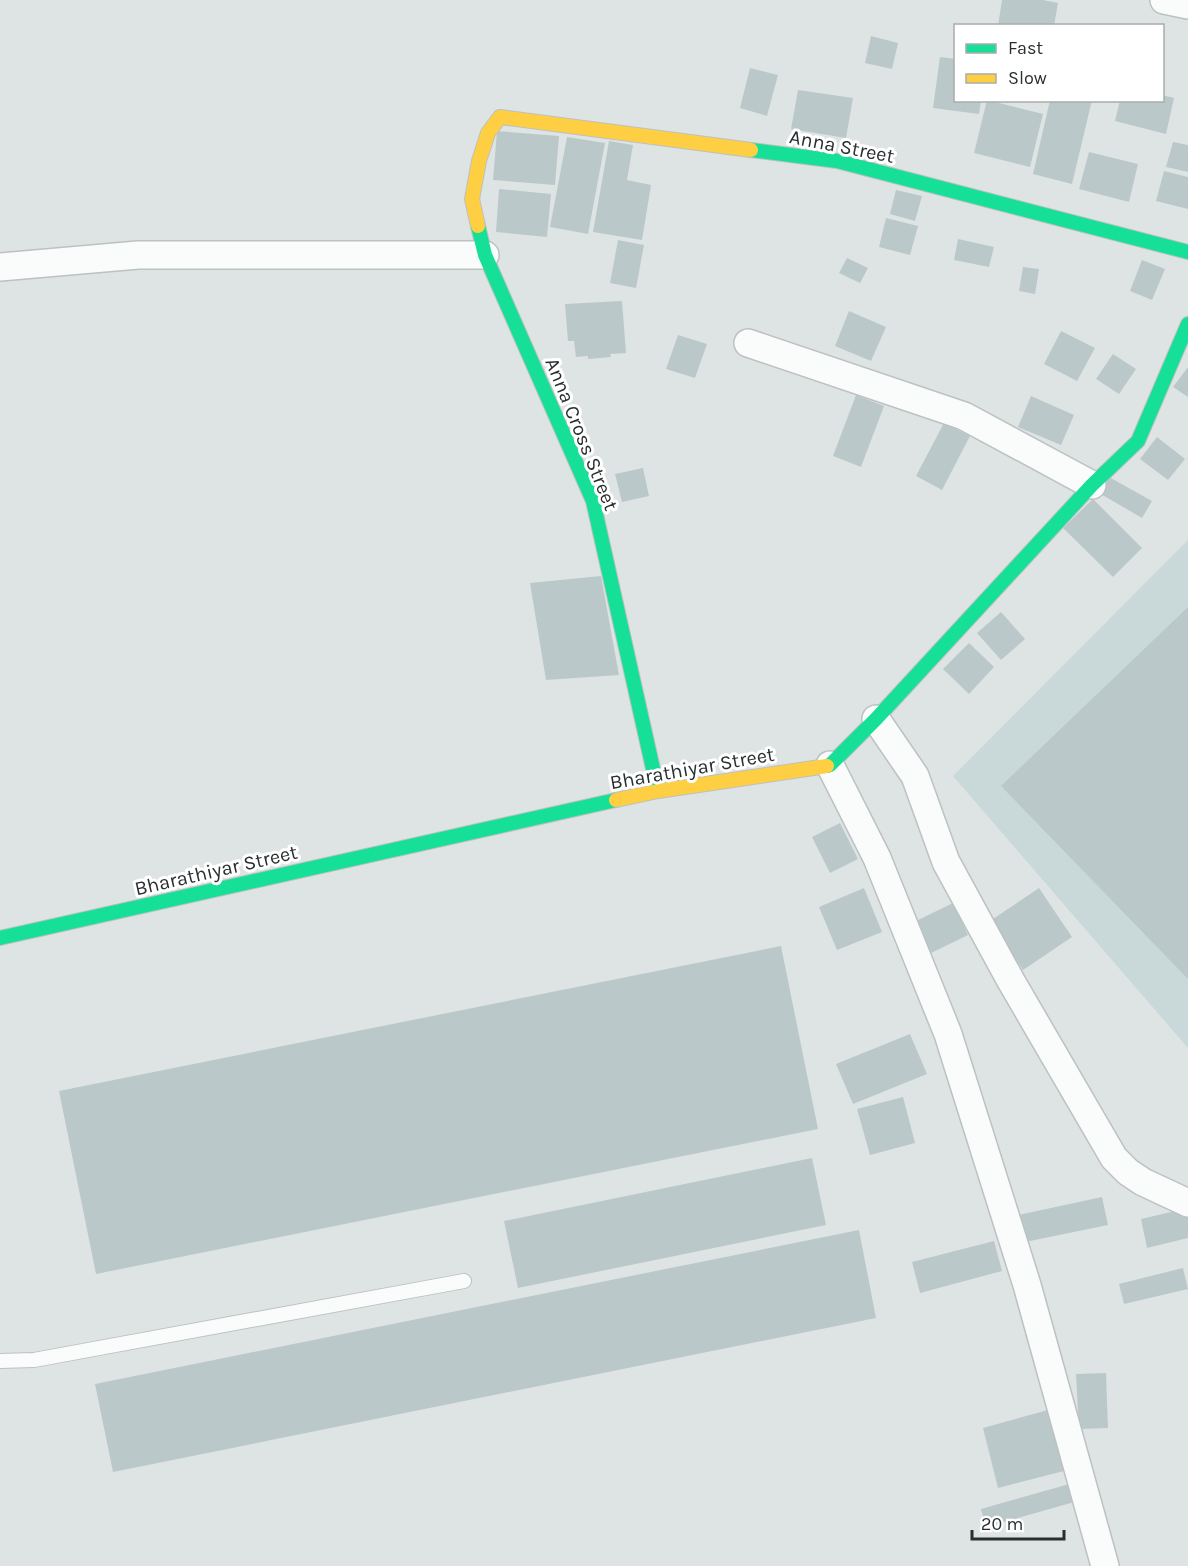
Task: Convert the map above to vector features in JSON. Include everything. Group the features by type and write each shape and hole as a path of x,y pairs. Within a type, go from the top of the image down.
{"street":[{"path":"1164,0 1188,5"},
{"name":"Anna Street","path":"488,133 500,117 837,161 1188,252"},
{"name":"Anna Cross Street","path":"488,133 478,161 472,199 486,255 593,501 658,791"},
{"path":"0,267 138,255 486,255"},
{"path":"1105,1566 1027,1285 948,1034 877,858 830,765 876,719 1092,485 1138,441 1188,324"},
{"path":"748,344 964,416 1092,485"},
{"path":"876,719 915,776 946,862 1011,981 1114,1158 1128,1172 1143,1182 1188,1203"},
{"name":"Bharathiyar Street","path":"0,938 658,791 830,765"}],"lane":[{"path":"0,1361 34,1360 464,1281"}],"shaded area":[{"path":"1188,540 1188,1048 953,776"}],"building":[{"path":"1002,0 1043,0 1058,3 1054,24 998,24"},
{"path":"871,36 898,43 892,69 865,63"},
{"path":"940,57 954,59 954,102 981,102 979,114 933,108"},
{"path":"750,68 778,75 767,116 740,108"},
{"path":"798,90 853,98 846,138 791,129"},
{"path":"1164,96 1174,98 1166,134 1115,121 1120,102 1164,102"},
{"path":"987,102 1043,114 1030,167 974,153"},
{"path":"1050,102 1092,102 1072,184 1033,174"},
{"path":"497,131 559,136 555,185 493,180"},
{"path":"567,137 605,143 588,234 550,227"},
{"path":"609,141 633,145 627,180 651,185 642,240 593,232"},
{"path":"1173,142 1188,145 1188,172 1166,167"},
{"path":"1089,152 1138,164 1129,202 1079,189"},
{"path":"1164,171 1188,177 1188,209 1156,201"},
{"path":"499,189 551,194 547,237 496,232"},
{"path":"896,190 922,196 915,221 890,214"},
{"path":"886,218 918,226 910,255 879,247"},
{"path":"958,239 994,247 989,267 954,260"},
{"path":"618,240 644,245 636,288 610,283"},
{"path":"847,258 868,268 860,283 839,273"},
{"path":"1142,260 1165,269 1152,300 1130,291"},
{"path":"1023,267 1039,269 1035,294 1019,291"},
{"path":"622,301 626,353 588,359 588,356 576,357 574,341 568,341 565,304"},
{"path":"849,311 886,327 871,361 835,346"},
{"path":"1061,331 1095,348 1077,381 1044,364"},
{"path":"678,335 707,344 695,378 666,369"},
{"path":"1113,354 1136,369 1119,394 1096,379"},
{"path":"1188,367 1188,397 1173,387"},
{"path":"856,395 884,406 861,467 833,456"},
{"path":"1031,396 1074,415 1061,445 1018,427"},
{"path":"944,423 970,436 942,490 916,476"},
{"path":"1157,437 1185,459 1168,480 1140,459"},
{"path":"643,468 649,496 622,502 615,474"},
{"path":"1109,477 1152,501 1142,518 1099,493"},
{"path":"1093,499 1142,548 1113,577 1063,528"},
{"path":"601,576 619,675 546,680 530,583"},
{"path":"1188,607 1188,979 1001,786"},
{"path":"1001,612 1025,639 1001,660 977,633"},
{"path":"969,643 994,667 969,694 943,669"},
{"path":"840,823 858,859 830,873 812,837"},
{"path":"864,888 882,932 837,950 819,907"},
{"path":"1039,888 1072,937 1023,970 990,921"},
{"path":"953,903 968,935 931,953 916,921"},
{"path":"781,946 818,1129 96,1274 59,1091"},
{"path":"910,1034 927,1074 853,1104 836,1064"},
{"path":"903,1097 915,1143 870,1155 857,1109"},
{"path":"812,1158 826,1225 518,1288 504,1221"},
{"path":"1102,1197 1108,1225 1020,1243 1014,1216"},
{"path":"1188,1208 1188,1238 1147,1248 1141,1219"},
{"path":"859,1230 876,1318 113,1472 95,1384"},
{"path":"994,1241 1002,1271 920,1293 912,1262"},
{"path":"1183,1268 1188,1289 1124,1304 1119,1284"},
{"path":"1106,1373 1108,1428 1079,1429 1076,1374"},
{"path":"1048,1410 1064,1471 998,1488 983,1428"},
{"path":"1073,1483 1078,1501 986,1527 981,1509"}],"traffic: fast":[{"path":"751,150 837,161 1188,252"},
{"path":"478,226 485,255 593,501 658,791"},
{"path":"827,766 876,719 1092,485 1138,441 1188,324"},
{"path":"0,938 616,800"}],"traffic: slow":[{"path":"478,226 472,199 479,161 488,133 500,117 751,150"},
{"path":"616,800 658,791 827,766"}]}
